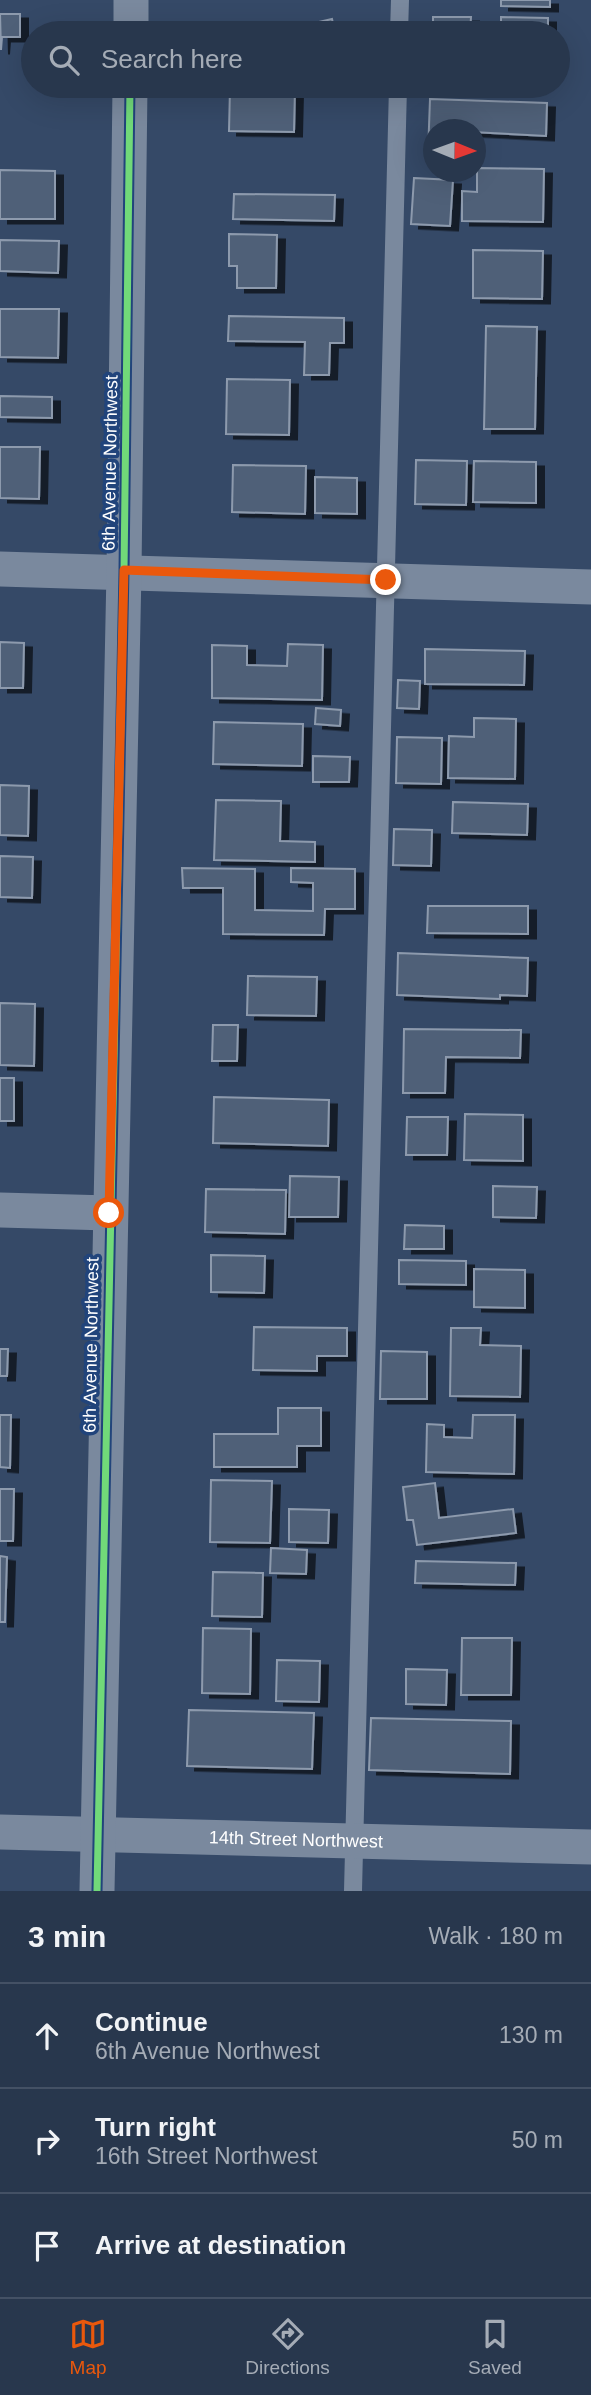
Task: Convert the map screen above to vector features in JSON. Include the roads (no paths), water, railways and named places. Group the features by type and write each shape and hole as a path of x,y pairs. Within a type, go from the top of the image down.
{"street":[{"path":"131,0 131,21"},
{"name":"6th Avenue Northwest","path":"97,1891 124,570 130,98"},
{"path":"0,569 124,570 591,587"},
{"path":"0,1210 109,1213"},
{"name":"14th Street Northwest","path":"0,1832 591,1847"}],"lane":[{"path":"399,21 400,0"},
{"path":"353,1891 398,98"}]}
